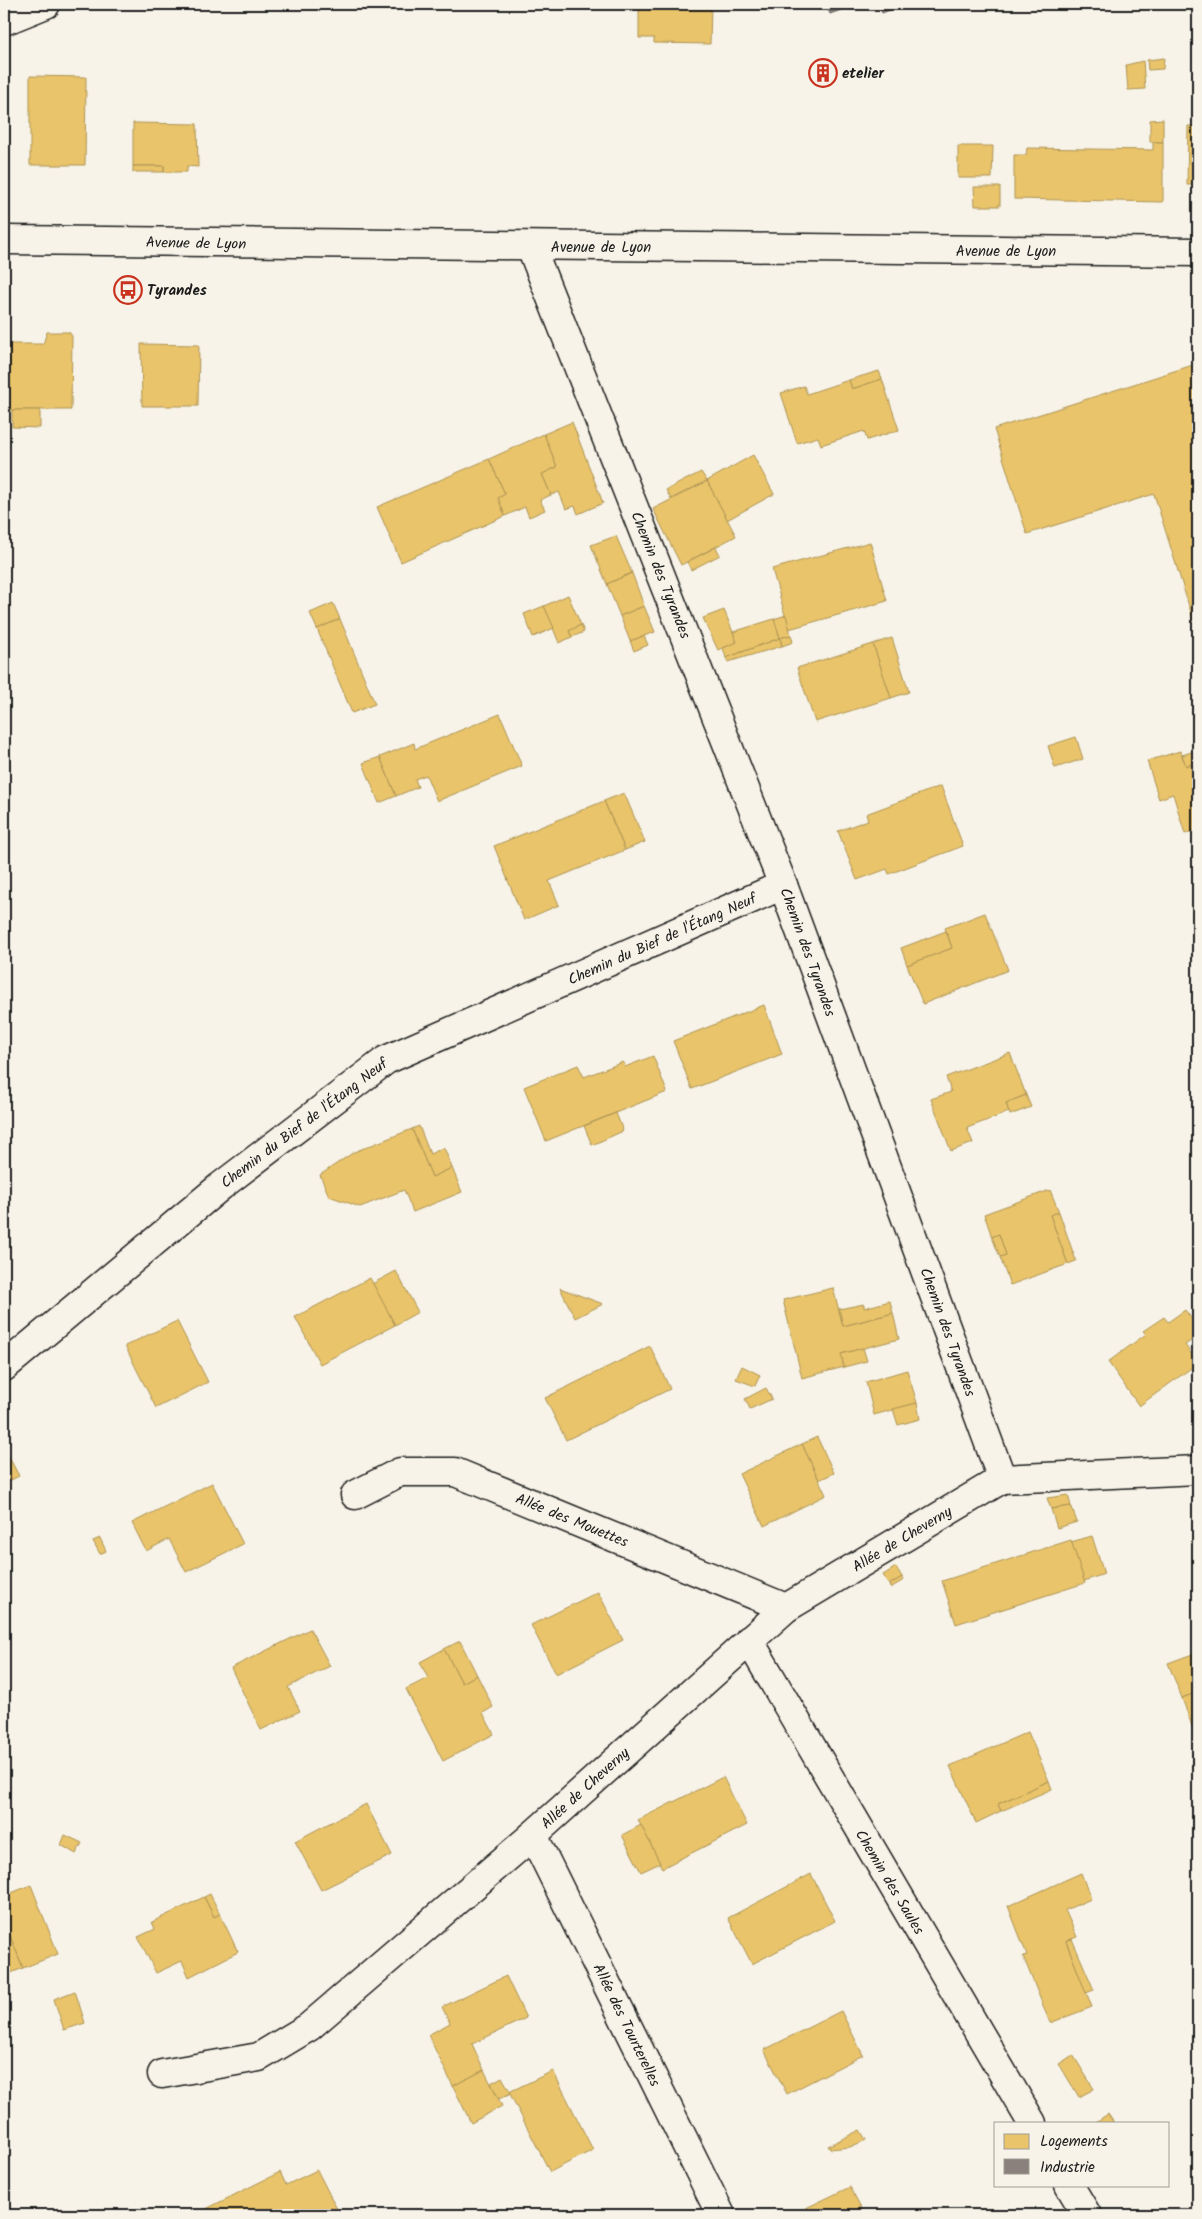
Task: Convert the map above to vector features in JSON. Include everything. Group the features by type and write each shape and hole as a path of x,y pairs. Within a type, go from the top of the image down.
{"street":[{"path":"4,21 46,4"},
{"name":"Avenue de Lyon","path":"4,240 531,247 1198,252"},
{"name":"Chemin des Tyrandes","path":"531,247 783,886 1002,1479"},
{"name":"Chemin du Bief de l'Étang Neuf","path":"4,1367 221,1186 386,1060 783,886"},
{"path":"1002,1479 1198,1470"},
{"name":"Allée des Mouettes","path":"355,1495 400,1472 455,1472 786,1608"},
{"name":"Allée de Cheverny","path":"162,2074 258,2058 309,2027 533,1835 786,1608 1002,1479"},
{"name":"Chemin des Saules","path":"749,1640 1031,2122"},
{"name":"Allée des Tourterelles","path":"533,1835 721,2215"},
{"path":"1070,2186 1087,2215"}],"building: Logements":[{"path":"639,4 711,4 710,44 654,43 654,38 639,38"},
{"path":"1164,58 1163,69 1148,70 1147,60"},
{"path":"1143,61 1145,89 1128,90 1126,65"},
{"name":"etelier","path":"835,66 834,80 812,81 812,67"},
{"path":"30,76 86,77 85,165 30,165"},
{"path":"1163,119 1163,142 1150,142 1150,120"},
{"path":"133,123 197,124 198,167 187,166 187,172 164,172 164,166 133,166"},
{"path":"1188,126 1198,126 1198,185 1187,185"},
{"path":"1153,142 1163,142 1163,202 1014,199 1014,155 1026,155 1027,148 1153,150"},
{"path":"958,146 993,146 992,178 958,178"},
{"path":"133,166 164,166 164,172 133,172"},
{"path":"974,187 1000,187 1000,206 975,206"},
{"path":"47,332 69,332 72,336 71,410 9,410 9,344 43,344"},
{"path":"141,344 199,345 198,406 142,406"},
{"path":"1196,364 1198,371 1198,635 1154,494 1027,534 994,429"},
{"path":"879,371 882,379 852,389 849,380"},
{"path":"882,379 899,430 867,440 864,431 821,445 818,437 797,443 781,393 804,386 807,394 849,380 852,389"},
{"path":"12,410 40,410 40,428 12,427"},
{"path":"572,422 603,503 578,514 575,506 566,509 559,492 551,495 542,474 557,467 544,434"},
{"path":"544,434 557,467 542,474 551,495 540,500 545,510 529,517 525,507 505,516 498,498 505,494 489,459"},
{"path":"753,455 774,494 727,520 707,481"},
{"path":"489,459 505,494 498,498 505,516 401,562 377,507"},
{"path":"701,472 707,481 671,499 666,490"},
{"path":"707,481 736,536 681,565 653,509"},
{"path":"616,536 632,573 607,584 591,545"},
{"path":"870,542 887,601 789,629 772,569"},
{"path":"716,547 720,555 691,570 687,562"},
{"path":"632,573 644,606 620,616 607,584"},
{"path":"568,595 581,625 569,631 572,637 559,643 544,606"},
{"path":"333,603 340,619 317,629 310,613"},
{"path":"544,606 554,628 533,637 524,614"},
{"path":"644,606 655,632 630,641 620,616"},
{"path":"724,610 737,642 718,650 703,618"},
{"path":"786,615 791,635 780,638 774,619"},
{"path":"340,619 375,704 352,713 317,629"},
{"path":"774,619 780,638 726,658 723,648 737,642 733,632"},
{"path":"581,625 584,632 572,637 569,631"},
{"path":"791,635 793,642 782,646 780,638"},
{"path":"644,636 648,645 634,651 630,641"},
{"path":"780,638 782,646 728,662 726,658"},
{"path":"892,638 909,692 891,698 873,644"},
{"path":"873,644 891,698 815,722 797,668"},
{"path":"500,714 522,766 437,801 426,775 415,779 418,787 396,796 380,757 414,743 415,749"},
{"path":"1076,737 1083,759 1055,768 1048,746"},
{"path":"1198,750 1198,762 1186,766 1182,755"},
{"path":"1180,751 1186,766 1198,762 1198,829 1185,834 1173,794 1159,799 1147,761"},
{"path":"380,757 396,796 379,803 363,763"},
{"path":"941,786 963,846 889,874 887,869 857,880 838,831 868,820 866,814"},
{"path":"624,793 645,842 625,850 604,801"},
{"path":"604,801 625,850 549,881 559,905 524,920 494,846"},
{"path":"985,913 1008,970 923,1004 907,965 952,948 945,928"},
{"path":"946,931 952,948 907,965 901,948"},
{"path":"764,1005 782,1054 692,1089 673,1041"},
{"path":"1010,1053 1026,1095 1006,1103 1009,1112 967,1128 973,1143 951,1151 931,1099 951,1092 946,1077"},
{"path":"653,1056 667,1092 546,1141 524,1087 578,1065 584,1077 623,1062 625,1067"},
{"path":"1026,1095 1031,1107 1010,1115 1006,1103"},
{"path":"616,1113 623,1131 592,1145 584,1126"},
{"path":"419,1126 430,1154 443,1148 452,1168 432,1177 412,1129"},
{"path":"412,1129 432,1177 452,1168 462,1192 413,1212 404,1190 360,1207 329,1196 320,1175 354,1152"},
{"path":"1050,1190 1059,1212 1050,1215 1068,1264 1010,1285 1000,1257 1006,1255 999,1234 992,1237 984,1214"},
{"path":"1059,1212 1076,1261 1068,1264 1050,1215"},
{"path":"999,1234 1006,1255 1000,1257 992,1237"},
{"path":"396,1271 418,1312 395,1325 372,1284"},
{"path":"370,1278 395,1325 320,1364 295,1317"},
{"path":"560,1288 603,1304 575,1318"},
{"path":"833,1288 843,1326 893,1313 899,1339 841,1354 844,1367 802,1378 783,1300"},
{"path":"890,1301 893,1313 843,1326 839,1309 864,1304 864,1308"},
{"path":"1185,1310 1198,1327 1198,1336 1185,1345 1198,1363 1139,1406 1108,1362 1146,1334 1143,1331 1164,1317 1168,1322"},
{"path":"177,1321 208,1382 156,1408 125,1346"},
{"path":"650,1346 670,1389 566,1440 545,1398"},
{"path":"863,1348 867,1361 844,1367 841,1354"},
{"path":"742,1366 760,1375 755,1386 736,1379"},
{"path":"907,1370 917,1403 874,1415 866,1382"},
{"path":"766,1388 772,1399 750,1409 745,1399"},
{"path":"917,1403 920,1419 898,1425 893,1409"},
{"path":"817,1437 834,1473 819,1480 802,1444"},
{"path":"802,1444 826,1495 764,1526 739,1474"},
{"path":"9,1457 19,1476 9,1481 4,1470 4,1460"},
{"path":"4,1470 9,1481 4,1484"},
{"path":"212,1483 243,1544 186,1572 169,1539 146,1551 132,1523"},
{"path":"1068,1495 1071,1506 1051,1509 1047,1498"},
{"path":"1071,1506 1077,1522 1057,1528 1051,1509"},
{"path":"1092,1536 1104,1574 1084,1581 1071,1542"},
{"path":"100,1538 106,1551 100,1554 93,1541"},
{"path":"1071,1540 1085,1583 956,1624 942,1581"},
{"path":"896,1567 902,1577 889,1585 883,1575"},
{"path":"902,1577 904,1580 890,1588 889,1585"},
{"path":"598,1592 623,1640 556,1674 531,1625"},
{"path":"310,1629 330,1666 288,1687 300,1711 261,1730 231,1668"},
{"path":"460,1641 477,1675 462,1683 444,1649"},
{"path":"444,1649 462,1683 477,1675 493,1707 483,1713 494,1734 443,1761 406,1689 428,1678 420,1662"},
{"path":"1198,1652 1198,1692 1182,1698 1168,1663"},
{"path":"1198,1692 1198,1743 1182,1698"},
{"path":"1028,1732 1049,1781 998,1804 1001,1811 976,1823 950,1766"},
{"path":"723,1777 747,1825 662,1868 638,1820"},
{"path":"1049,1781 1052,1789 1001,1811 998,1804"},
{"path":"366,1804 392,1855 321,1890 295,1841"},
{"path":"641,1825 660,1863 641,1872 622,1835"},
{"path":"65,1835 82,1843 76,1854 61,1845"},
{"path":"1081,1873 1091,1899 1065,1910 1077,1937 1066,1941 1092,2007 1050,2023 1023,1956 1027,1955 1008,1906"},
{"path":"811,1874 835,1921 752,1964 728,1918"},
{"path":"31,1885 58,1954 23,1968 4,1921 4,1896"},
{"path":"210,1894 220,1914 214,1917 204,1897"},
{"path":"204,1897 214,1917 220,1914 238,1952 189,1977 182,1961 156,1973 138,1937 155,1929 152,1922"},
{"path":"4,1921 23,1968 4,1976"},
{"path":"1072,1939 1094,1990 1086,1993 1066,1941"},
{"path":"506,1976 526,2018 472,2044 484,2070 453,2086 428,2035 450,2023 442,2007"},
{"path":"75,1991 85,2023 64,2030 54,1999"},
{"path":"841,2011 863,2055 787,2094 764,2050"},
{"path":"1073,2055 1094,2089 1079,2097 1059,2064"},
{"path":"484,2070 502,2106 471,2123 453,2086"},
{"path":"553,2071 593,2150 550,2172 509,2092"},
{"path":"502,2077 511,2093 499,2099 491,2083"},
{"path":"1108,2114 1113,2122 1096,2122"},
{"path":"860,2130 866,2140 850,2147 830,2149 828,2146"},
{"path":"317,2170 338,2211 330,2215 209,2215 206,2209 280,2172 286,2185"},
{"path":"850,2187 865,2215 810,2215 806,2208"}],"building: Industrie":[{"path":"826,4 858,4 830,14"},
{"path":"878,4 906,4 882,13"}],"place":[{"name":"etelier","path":"823,73"},
{"name":"Tyrandes","path":"128,290"}]}
